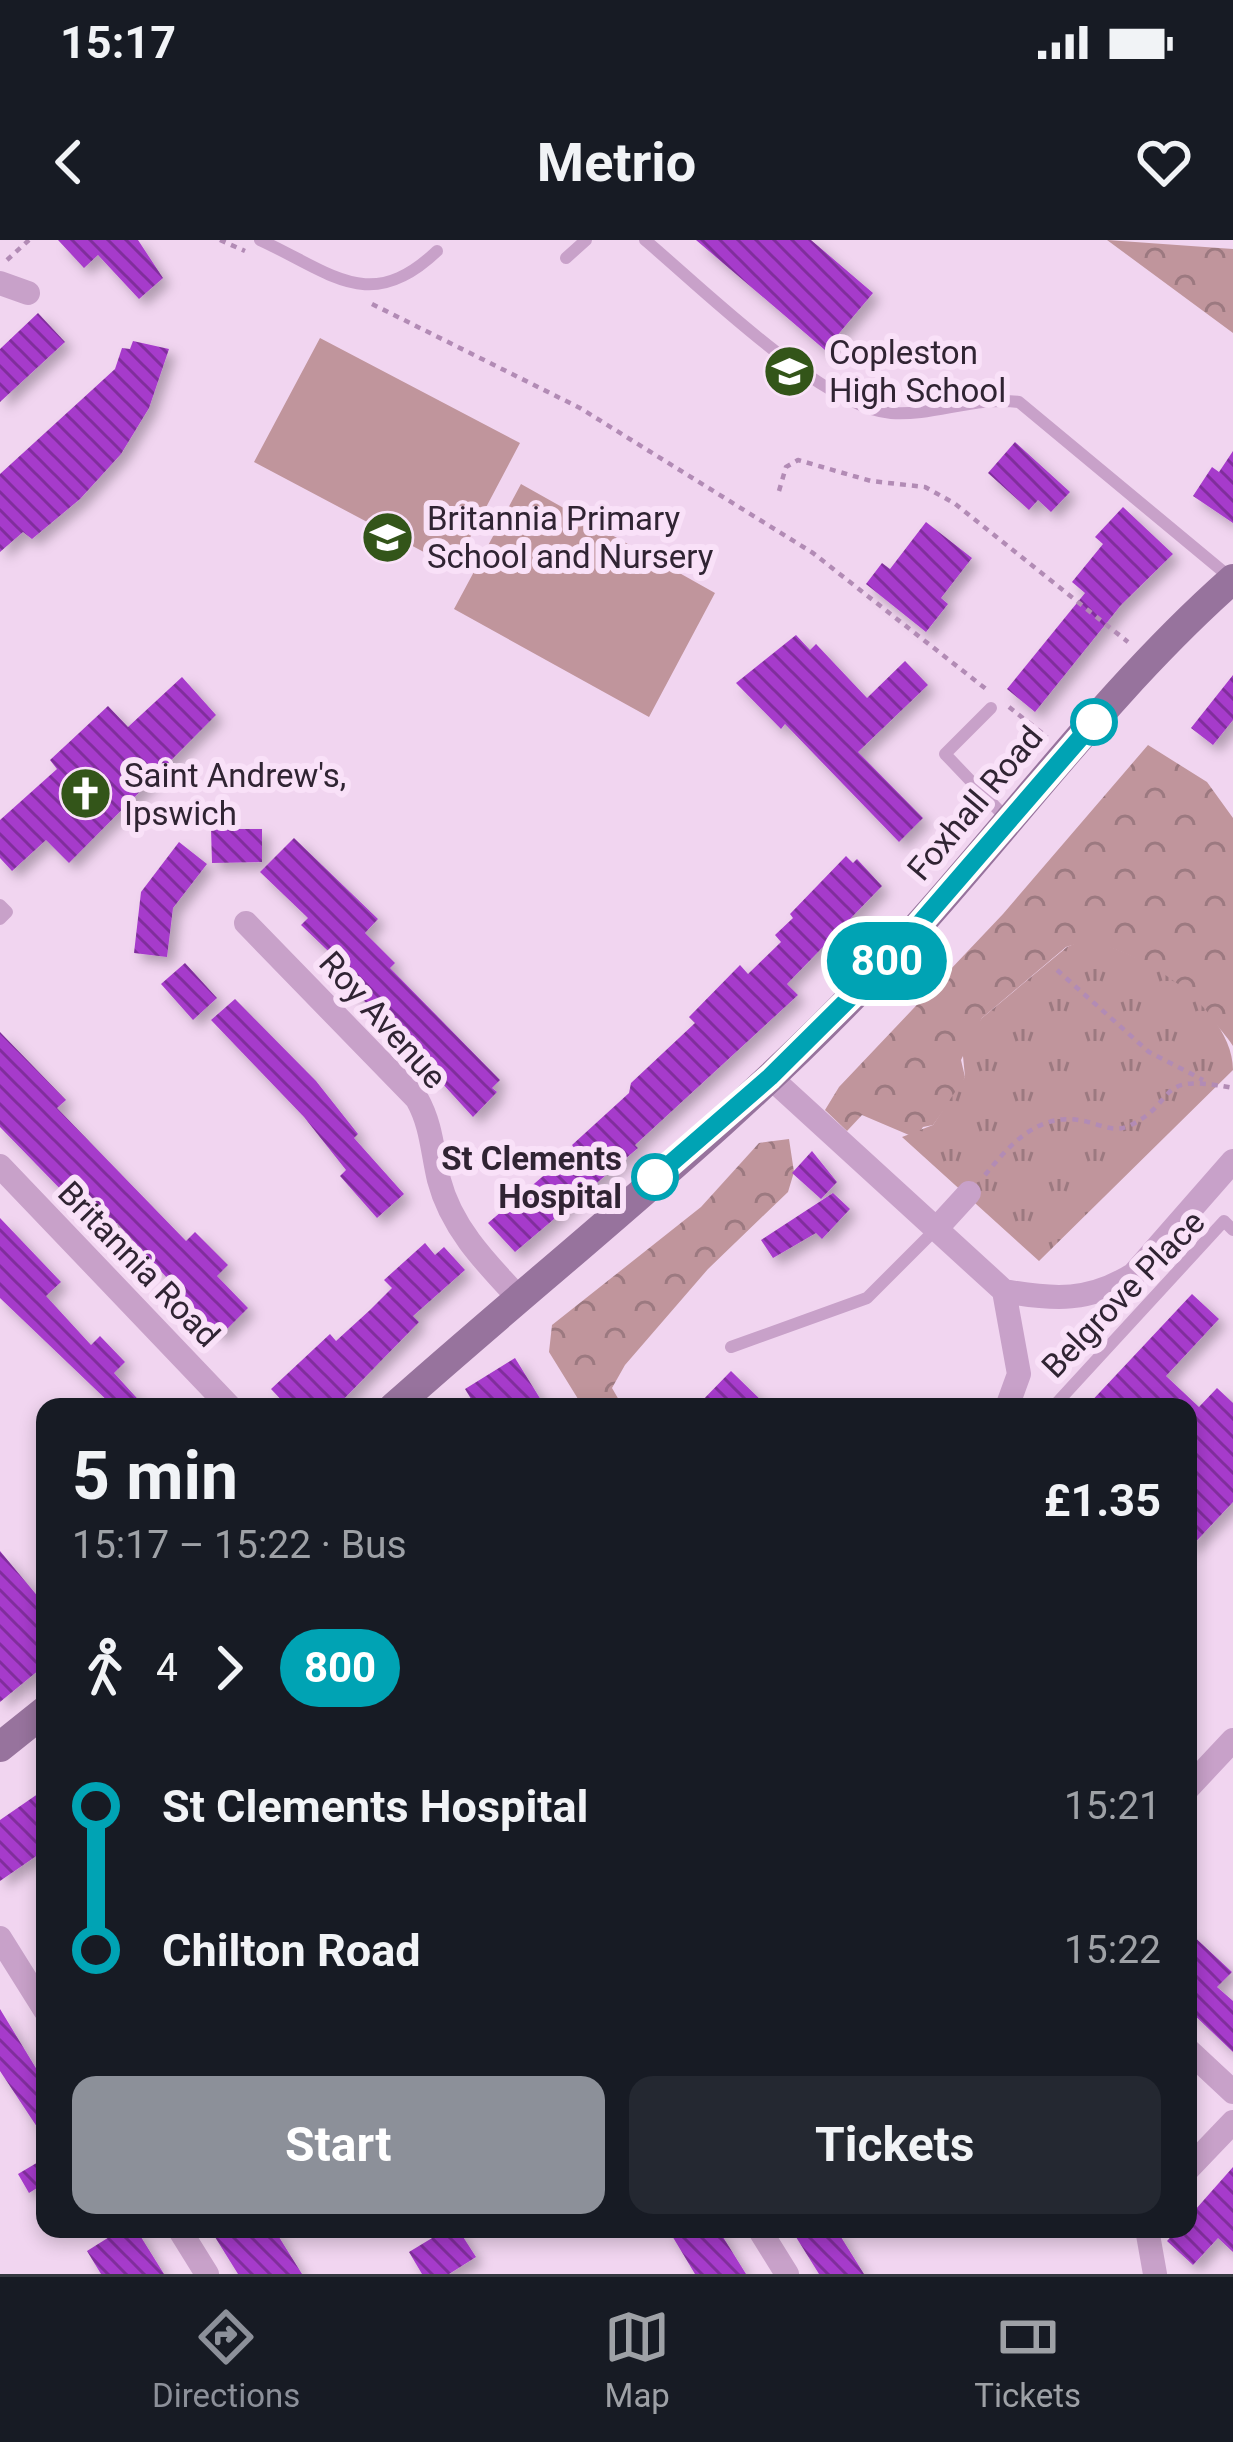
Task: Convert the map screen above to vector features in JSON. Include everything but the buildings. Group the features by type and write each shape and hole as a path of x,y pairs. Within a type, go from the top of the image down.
{"street":[{"path":"0,283 28,292"},
{"name":"Foxhall Road","path":"404,1398 770,1077 890,958 1065,752 1233,580"},
{"name":"Roy Avenue","path":"246,923 417,1099 430,1129 439,1178 461,1230 517,1296"},
{"path":"770,1077 1004,1291 1060,1300 1088,1297 1115,1286 1133,1274 1233,1161"},
{"name":"Britannia Road","path":"0,1166 221,1398"},
{"path":"937,1228 969,1193"},
{"path":"1004,1291 1019,1374 1010,1398"},
{"path":"0,1747 36,1718"},
{"path":"1197,1779 1233,1740"},
{"path":"0,1939 36,1996"},
{"path":"1197,2058 1233,2092"},
{"path":"1197,2160 1233,2122"},
{"path":"185,2238 207,2274"},
{"path":"765,2238 787,2274"},
{"path":"1148,2238 1154,2274"}],"lane":[{"path":"260,240 369,287 395,284 437,251"},
{"path":"566,258 586,240"},
{"path":"645,240 847,401 912,414 998,399 1018,402 1233,580"},
{"path":"992,708 945,754 1008,820"},
{"path":"0,905 8,913 0,919"},
{"name":"Belgrove Place","path":"1061,1398 1224,1221 1233,1230"},
{"path":"731,1347 867,1298 937,1228"}],"path":[{"path":"0,272 29,240"},
{"path":"220,240 261,257"},
{"path":"365,301 580,408 813,553 989,692"},
{"path":"779,491 786,467 810,460 872,481 925,487 1003,542 1153,662"},
{"path":"1007,706 1065,752"},
{"path":"1057,970 1149,1052 1203,1080 1233,1088"},
{"path":"969,1193 1018,1138 1039,1124 1063,1118 1105,1129 1128,1127 1165,1091 1203,1080"}],"green space":[{"path":"1107,240 1233,249 1233,333"},
{"path":"320,338 520,443 454,568 254,462"},
{"path":"521,484 715,593 649,717 454,609"},
{"path":"1148,745 1207,782 1233,818 1233,1046 1182,991 1135,958 1087,944 1066,947 982,1018 961,1060 965,1077 960,1088 933,1125 923,1127 916,1138 862,1115 847,1131 825,1110 839,1087 1003,914"},
{"path":"1083,940 1106,945 1156,969 1201,1004 1229,1047 1233,1070 1039,1261 902,1137 933,1125 965,1077 962,1046 982,1018 1067,947"},
{"path":"789,1139 794,1172 788,1192 708,1269 625,1365 612,1388 618,1398 577,1398 549,1352 552,1325 701,1207 759,1143"}],"bus line":[{"name":"800","path":"655,1177 770,1077 890,958 1094,722"}],"place":[{"name":"Copleston High School","path":"790,371"},
{"name":"Britannia Primary School and Nursery","path":"388,537"},
{"name":"Saint Andrew's, Ipswich","path":"85,794"},
{"name":"St Clements Hospital","path":"655,1177"}]}
